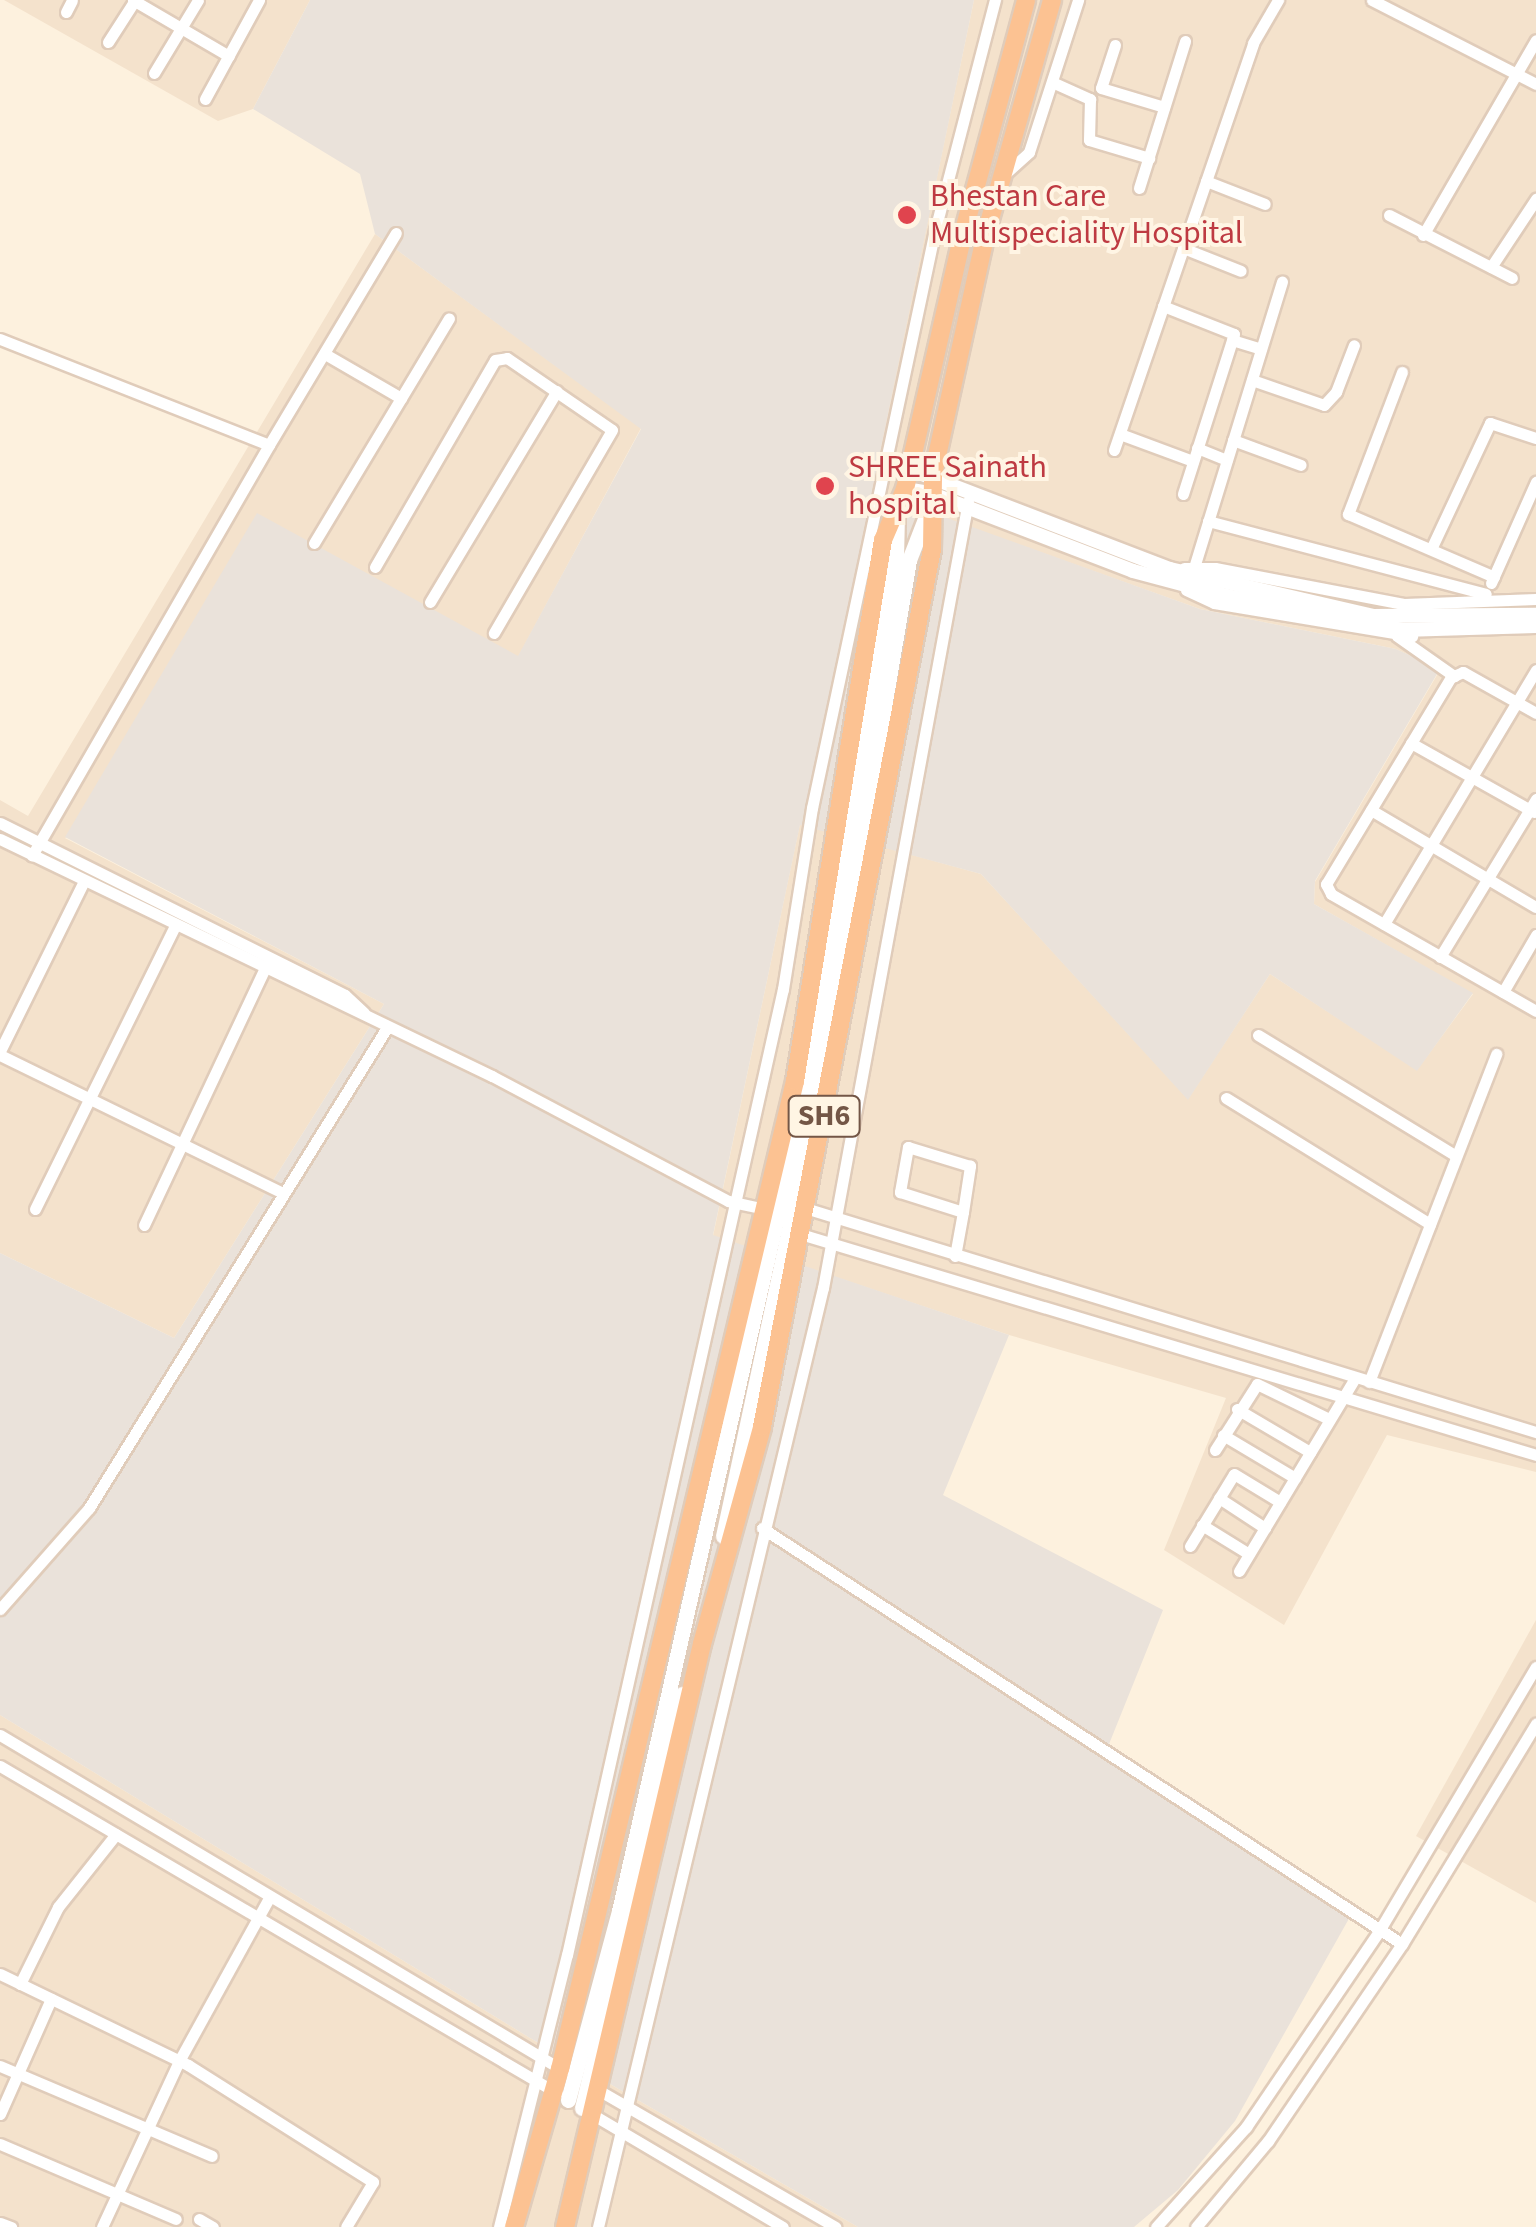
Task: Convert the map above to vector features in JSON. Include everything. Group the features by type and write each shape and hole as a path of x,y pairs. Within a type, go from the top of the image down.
{"highway":[{"path":"514,2227 574,2103 580,2080 762,1208 795,1081 883,540 904,489 1026,0"},
{"name":"SH6","path":"566,2227 574,2103 762,1427 932,549 930,492 1002,176 1052,0"}],"main road":[{"path":"580,2080 730,1508 818,1090 910,560 930,492"},
{"path":"580,2080 806,1087 896,558 897,508"}],"street":[{"path":"108,42 134,0 229,56"},
{"path":"154,73 198,0"},
{"path":"205,98 259,0"},
{"path":"499,2227 532,2076 567,1954 736,1202 880,482 935,230 996,0"},
{"path":"1002,176 1028,152 1078,0"},
{"path":"1114,450 1253,43 1278,0"},
{"path":"1372,0 1394,6 1521,72 1536,84"},
{"path":"1423,235 1521,72 1536,40"},
{"path":"1139,188 1184,42"},
{"path":"1115,45 1101,88 1164,106"},
{"path":"1052,82 1090,99 1089,140 1149,158"},
{"path":"1206,181 1265,204"},
{"path":"1492,267 1536,199"},
{"path":"1388,215 1512,278"},
{"path":"35,851 269,445 396,234"},
{"path":"1183,248 1241,271"},
{"path":"1193,571 1282,282"},
{"path":"1163,306 1232,331 1182,494"},
{"path":"314,543 449,318"},
{"path":"0,338 269,445"},
{"path":"1232,340 1262,349"},
{"path":"1252,380 1324,406 1336,392 1354,344"},
{"path":"325,354 401,398"},
{"path":"375,568 495,360 507,358 612,430 494,633"},
{"path":"1402,372 1346,509 1494,577"},
{"path":"430,602 556,391"},
{"path":"1432,547 1490,423 1536,438"},
{"path":"1120,434 1227,460"},
{"path":"1233,440 1301,465"},
{"path":"909,470 930,492 967,507 1169,575 1372,622 1536,630"},
{"path":"1485,597 1536,482"},
{"path":"904,489 970,489 1169,575 1214,602 1396,636 1536,630"},
{"path":"598,2227 832,1244 970,489"},
{"path":"1208,521 1485,597"},
{"path":"1193,571 1372,622 1536,615"},
{"path":"1169,575 1193,571 1390,602 1485,597 1536,600"},
{"path":"1396,636 1454,676"},
{"path":"1384,924 1514,700 1536,670"},
{"path":"1536,713 1462,672 1454,676 1326,884 1331,894 1536,1011"},
{"path":"1412,743 1534,807 1440,956"},
{"path":"1371,810 1536,907"},
{"path":"0,823 35,851 84,881 264,970 364,1013 736,1202 762,1208"},
{"path":"0,838 345,995 364,1013"},
{"path":"84,881 0,1050 283,1193"},
{"path":"35,1209 175,926"},
{"path":"1503,992 1536,935"},
{"path":"144,1224 264,970"},
{"path":"0,1608 89,1508 388,1026"},
{"path":"1258,1035 1456,1156"},
{"path":"1369,1382 1496,1054"},
{"path":"1226,1098 1430,1224"},
{"path":"956,1256 963,1212 967,1161 908,1146 900,1192 963,1212"},
{"path":"805,1208 1353,1381 1369,1382 1536,1432"},
{"path":"797,1233 1536,1456"},
{"path":"1074,1318 1080,1296"},
{"path":"1239,1571 1353,1381"},
{"path":"1215,1450 1237,1409 1257,1384 1330,1420"},
{"path":"1237,1409 1310,1452"},
{"path":"1223,1434 1295,1478"},
{"path":"1190,1546 1234,1474 1280,1502"},
{"path":"1219,1498 1265,1528"},
{"path":"1202,1526 1250,1554"},
{"path":"762,1528 1402,1944"},
{"path":"1156,2227 1246,2127 1379,1930 1536,1667"},
{"path":"1196,2227 1268,2140 1402,1944 1536,1724"},
{"path":"0,1735 580,2080 836,2227"},
{"path":"0,1766 783,2227"},
{"path":"20,1984 58,1907 116,1834"},
{"path":"102,2227 179,2061 270,1896"},
{"path":"0,1974 179,2061 372,2182 346,2227"},
{"path":"0,2114 51,1999"},
{"path":"0,2066 212,2156"},
{"path":"0,2144 176,2218"},
{"path":"761,2214 774,2191"},
{"path":"199,2218 214,2227"},
{"path":"0,2222 11,2227"}],"shaded area":[{"path":"4,0 310,0 253,109 218,121"},
{"path":"310,0 974,0 872,491 1200,609 1396,649 1440,669 1315,881 1314,904 1473,993 1417,1071 1270,974 1188,1100 981,874 800,825 713,1235 1009,1335 943,1495 1163,1610 1103,1759 1351,1915 1235,2121 1178,2190 1134,2227 858,2227 530,2038 0,1715 0,1253 174,1338 384,1004 65,837 257,513 518,656 641,429 375,234 360,174 253,109"},
{"path":"974,0 1536,0 1536,1472 1387,1435 1284,1625 1164,1550 1226,1398 1009,1335 713,1236 800,824 981,874 1188,1099 1270,974 1417,1070 1473,994 1314,904 1315,882 1440,670 1396,649 1200,609 871,492"},
{"path":"375,234 641,428 518,657 65,838 384,1004 174,1338 0,1253 0,800 28,816"},
{"path":"1536,1620 1536,1903 1416,1836"},
{"path":"0,1715 530,2038 858,2227 0,2227"}],"place":[{"name":"Bhestan Care Multispeciality Hospital","path":"907,215"},
{"name":"SHREE Sainath hospital","path":"825,486"}]}
